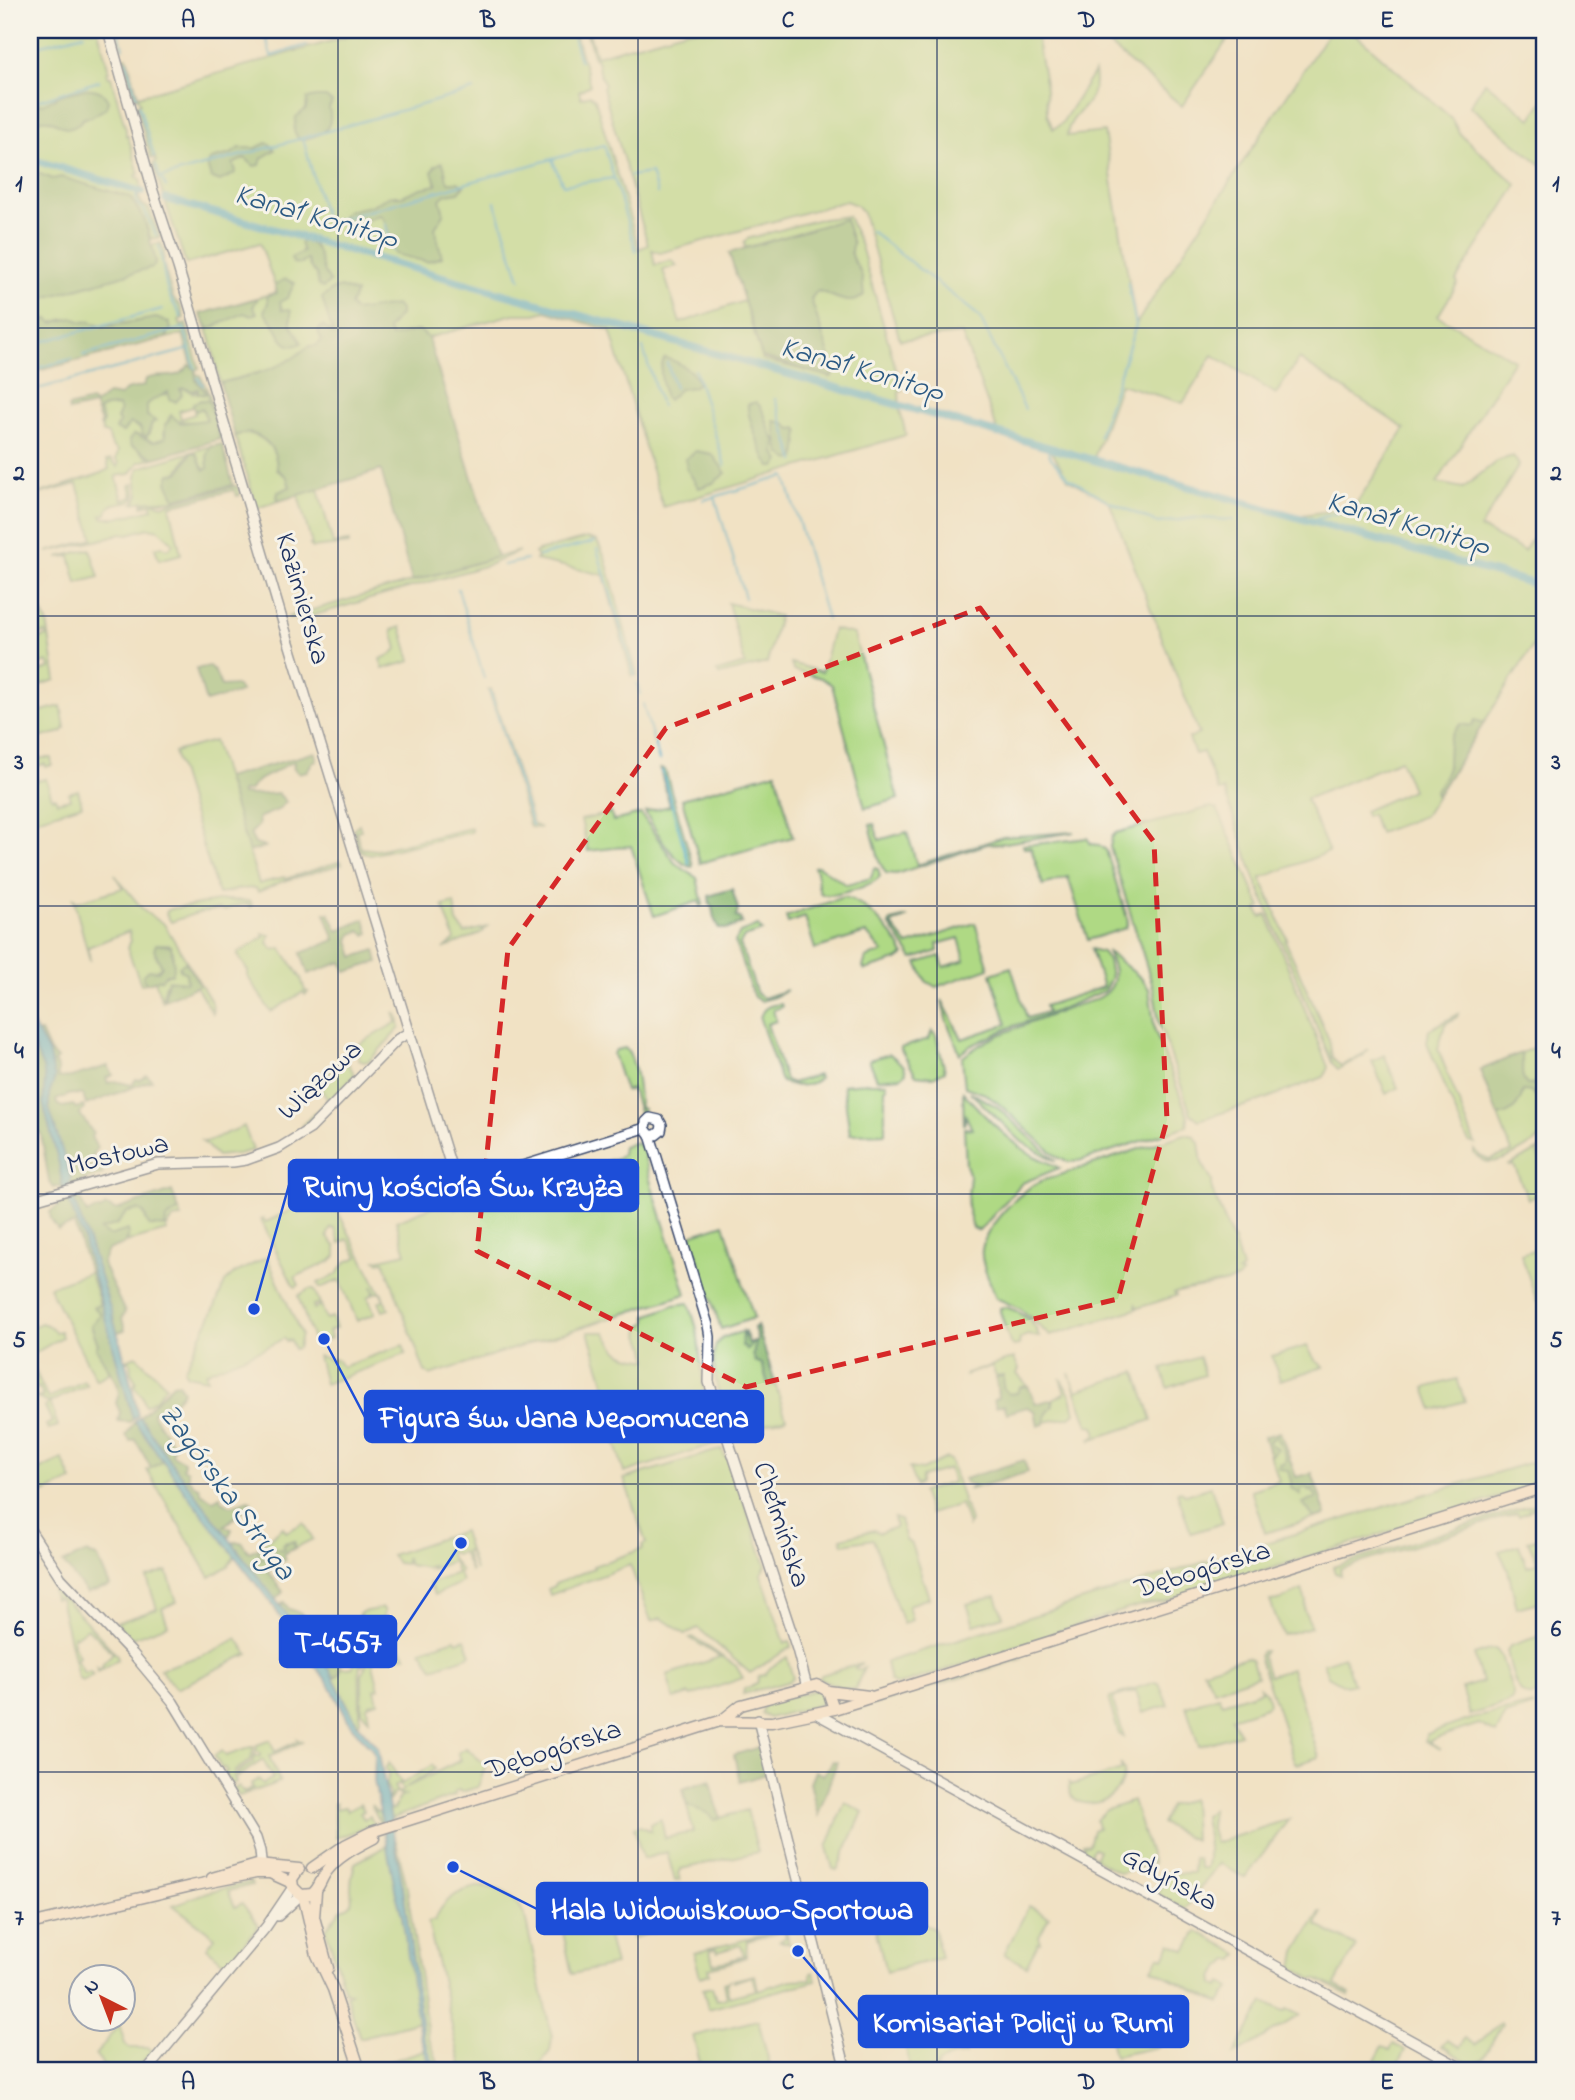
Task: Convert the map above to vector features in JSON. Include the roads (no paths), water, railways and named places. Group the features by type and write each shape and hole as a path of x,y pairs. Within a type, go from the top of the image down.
{"main road":[{"name":"Dębogórska","path":"312,1868 371,1832 520,1787 589,1762 720,1721 772,1722 834,1709 1545,1487"},
{"name":"Dębogórska","path":"720,1721 741,1705 817,1685 828,1691 873,1697"},
{"path":"828,1691 834,1709"},
{"path":"758,1720 756,1710 760,1700"},
{"name":"Dębogórska","path":"318,1888 325,1873 347,1853 402,1824"},
{"path":"262,1868 297,1890 318,1888"},
{"path":"30,1924 262,1868 312,1868 319,1875 314,1917 332,1989"},
{"path":"299,1869 293,1875 297,1890 317,1955 332,1989 360,2070"}],"street":[{"name":"Kazimierska","path":"108,30 153,191 287,636 452,1170 458,1179 474,1181 647,1132"},
{"name":"Wiązowa","path":"217,1164 246,1160 279,1148 304,1134 398,1039 410,1032"},
{"name":"Chełmińska","path":"647,1132 708,1325 709,1382 793,1636 807,1687"},
{"name":"Mostowa","path":"30,1201 158,1164 217,1164"},
{"path":"30,1530 61,1578 133,1654 173,1702 256,1838 262,1868"},
{"name":"Gdyńska","path":"834,1709 850,1731"},
{"name":"Gdyńska","path":"817,1713 1465,2070"},
{"path":"758,1720 846,2070"},
{"path":"765,1742 772,1722"},
{"path":"148,2070 297,1890"}],"water":[{"path":"30,1019 48,1052 55,1078 49,1094 49,1108 71,1179 69,1185 124,1356 138,1415 133,1419 83,1238 62,1184 43,1103 43,1068 30,1038"},
{"path":"140,1417 170,1461 330,1671 358,1725 378,1747 403,1888 423,2036 436,2070 432,2070 420,2037 402,1916 374,1781 375,1756 351,1726 329,1684 287,1629 274,1607 185,1492 135,1421"}],"waterway":[{"path":"118,30 123,48"},
{"path":"264,30 271,56 307,45"},
{"path":"571,30 580,60"},
{"path":"30,48 84,34"},
{"path":"126,60 136,96"},
{"path":"30,103 99,81"},
{"path":"303,138 474,90"},
{"path":"139,106 154,156"},
{"path":"156,165 160,178 303,138 326,223 552,159 563,185 614,178"},
{"path":"553,159 604,145 636,251"},
{"name":"Kanał Konitop","path":"30,159 142,192"},
{"path":"30,184 36,160"},
{"path":"630,176 651,173 657,193"},
{"path":"161,178 166,187"},
{"path":"136,191 137,203 145,211 156,235"},
{"name":"Kanał Konitop","path":"166,199 1545,587"},
{"path":"495,202 520,279"},
{"path":"385,223 393,251"},
{"path":"871,231 979,316 1025,409"},
{"path":"159,246 168,291 181,317"},
{"path":"1099,436 1136,325 1128,283"},
{"path":"30,345 162,309"},
{"path":"30,391 190,349 184,328 83,355"},
{"path":"643,348 661,406"},
{"path":"190,351 195,368"},
{"path":"30,370 72,359"},
{"path":"667,363 675,388"},
{"path":"695,370 725,466"},
{"path":"198,378 203,385"},
{"path":"775,399 795,461"},
{"path":"1047,447 1051,458 1069,478 1108,501 1158,523 1195,518 1233,520"},
{"path":"704,500 785,476 827,619"},
{"path":"715,497 745,598"},
{"path":"1313,520 1352,509 1368,509"},
{"path":"539,556 594,542"},
{"path":"597,549 635,676"},
{"path":"504,565 526,560"},
{"path":"458,589 484,678"},
{"path":"637,684 640,694"},
{"path":"490,691 532,825"},
{"path":"643,704 659,760"},
{"path":"662,771 689,864"}],"place":[{"name":"Ruiny kościoła Św. Krzyża","path":"254,1309"},
{"name":"Figura św. Jana Nepomucena","path":"324,1339"},
{"name":"T-4557","path":"461,1543"},
{"name":"Hala Widowiskowo-Sportowa","path":"453,1867"},
{"name":"Komisariat Policji w Rumi","path":"798,1951"}],"water label":[{"name":"Zagórska Struga","path":"226,1493"}]}
